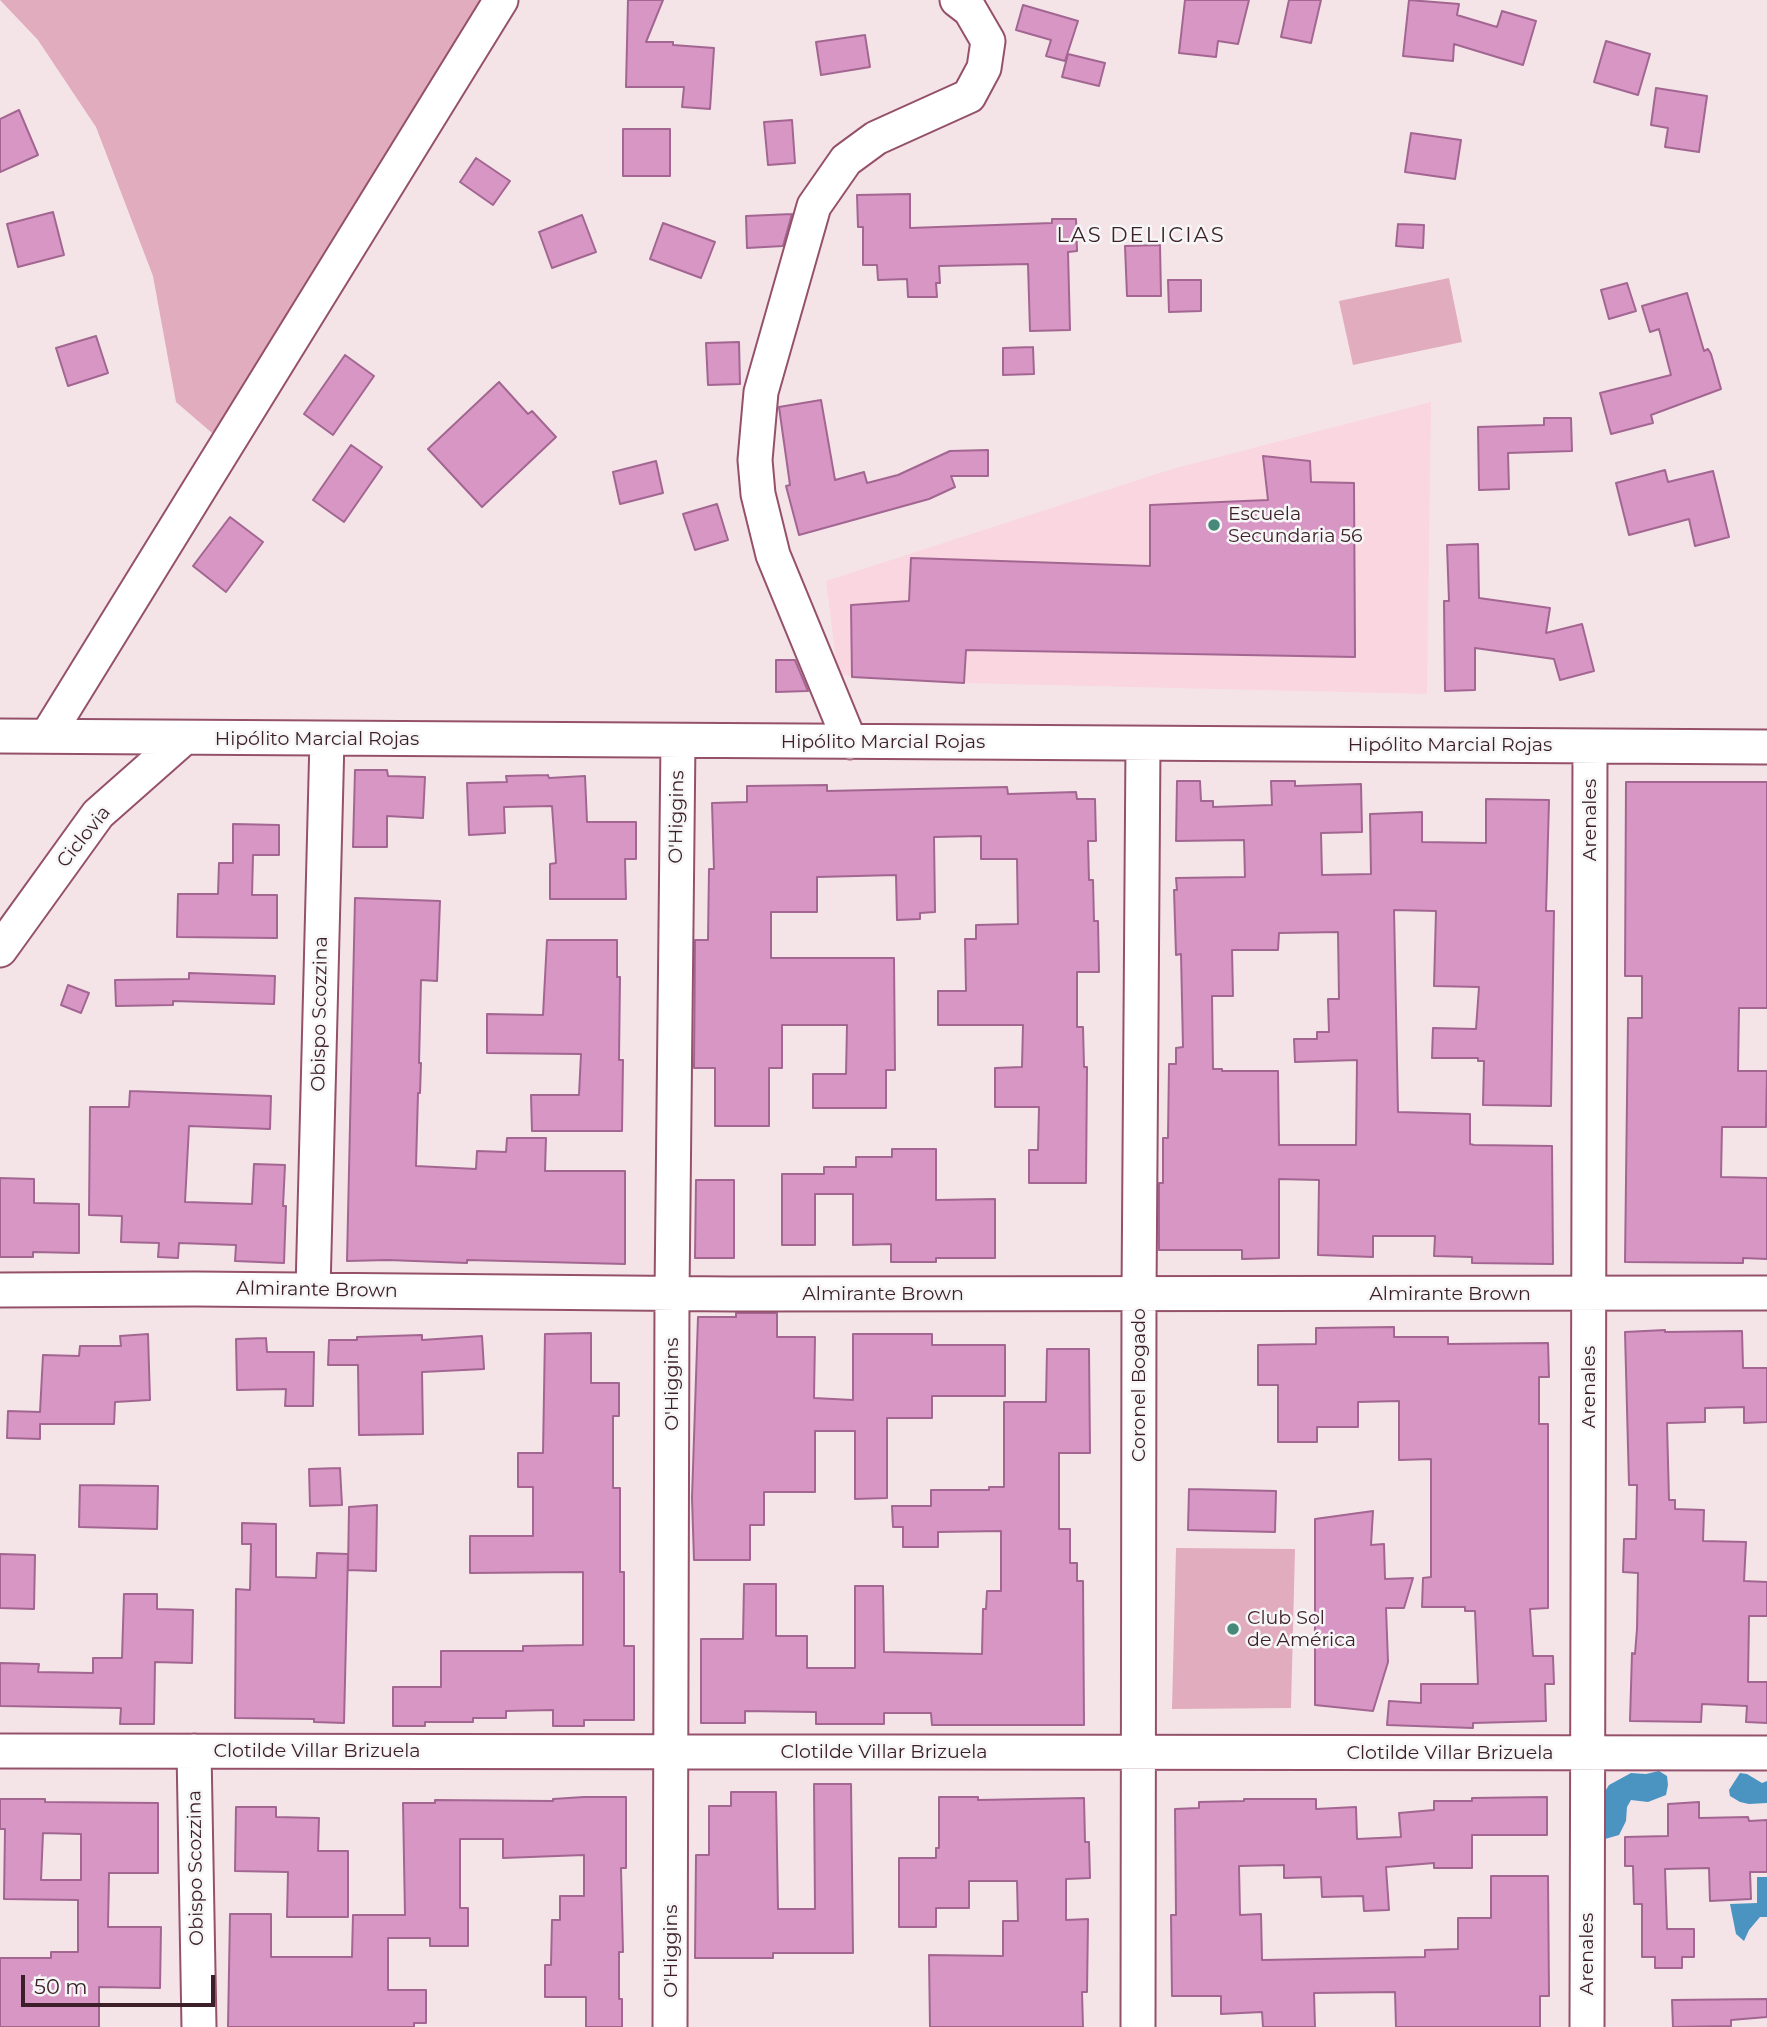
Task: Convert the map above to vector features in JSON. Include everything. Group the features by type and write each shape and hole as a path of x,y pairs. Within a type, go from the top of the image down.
{"street":[{"path":"47,736 501,0"},
{"path":"850,742 773,555 758,494 755,460 761,392 814,206 846,160 876,138 969,96 984,68 988,41 970,10 957,0"},
{"name":"Hipólito Marcial Rojas","path":"0,736 1767,747"},
{"name":"Ciclovia","path":"0,950 98,814 184,738"},
{"name":"Obispo Scozzina","path":"313,1290 327,739"},
{"name":"O'Higgins","path":"670,2027 672,1294 678,741"},
{"name":"Coronel Bogado","path":"1138,2027 1143,744"},
{"name":"Arenales","path":"1587,2027 1590,746"},
{"name":"Almirante Brown","path":"0,1290 672,1294 1767,1293"},
{"name":"Clotilde Villar Brizuela","path":"0,1751 1767,1753"},
{"name":"Obispo Scozzina","path":"194,1751 200,2027"}],"shaded area":[{"path":"0,0 501,0 226,445 176,402 153,276 96,127 38,40"},
{"path":"1449,278 1462,342 1353,365 1339,301"},
{"name":"Escuela Secundaria 56","path":"1431,402 1427,694 964,683 838,675 826,581 1172,469"},
{"name":"Club Sol de América","path":"1176,1548 1295,1549 1291,1708 1172,1709"}],"water":[{"path":"1659,1771 1667,1776 1666,1795 1648,1802 1631,1800 1619,1835 1605,1839 1600,1835 1601,1798 1609,1785 1631,1773"},
{"path":"1740,1773 1762,1783 1767,1781 1767,1803 1749,1804 1730,1796 1729,1790"},
{"path":"1757,1877 1767,1877 1767,1917 1760,1917 1744,1941 1736,1934 1730,1904 1757,1903"}],"building":[{"path":"628,0 663,0 646,42 673,42 673,45 714,48 710,109 682,107 684,87 626,87"},
{"path":"1185,0 1249,0 1238,44 1218,41 1216,57 1179,53"},
{"path":"1289,0 1321,0 1311,43 1281,37"},
{"path":"1409,0 1459,4 1457,15 1497,27 1502,11 1536,21 1523,65 1454,44 1453,61 1403,56"},
{"path":"1023,5 1078,21 1065,61 1046,56 1051,40 1016,30"},
{"path":"865,35 870,67 821,75 816,42"},
{"path":"1606,41 1650,54 1638,95 1594,82"},
{"path":"1068,54 1105,63 1099,86 1062,77"},
{"path":"1656,88 1707,96 1699,152 1665,147 1668,128 1651,125"},
{"path":"19,110 38,155 0,172 0,119"},
{"path":"792,120 795,163 768,165 764,122"},
{"path":"623,129 670,129 670,176 623,176"},
{"path":"1411,133 1461,140 1455,179 1405,172"},
{"path":"476,158 510,181 493,205 460,182"},
{"path":"910,194 910,228 1052,223 1052,219 1076,219 1077,251 1068,252 1070,330 1030,331 1028,264 939,266 937,297 908,297 907,279 878,280 877,265 863,265 863,227 858,227 857,195"},
{"path":"53,212 64,255 18,267 7,224"},
{"path":"792,214 783,246 747,248 746,216"},
{"path":"582,215 596,252 552,268 539,232"},
{"path":"663,223 715,242 701,278 650,259"},
{"path":"1398,224 1424,225 1423,248 1396,246"},
{"path":"1160,245 1161,296 1127,296 1125,246"},
{"path":"1168,280 1201,280 1201,311 1169,312"},
{"path":"1627,283 1636,311 1609,319 1601,290"},
{"path":"1687,293 1704,351 1708,349 1711,354 1721,389 1651,415 1653,423 1611,434 1600,393 1671,375 1659,329 1650,332 1642,306"},
{"path":"96,336 108,373 68,386 56,348"},
{"path":"739,342 740,384 708,385 706,343"},
{"path":"1033,347 1034,374 1003,375 1003,348"},
{"path":"345,355 374,376 333,435 304,414"},
{"path":"499,382 528,414 532,411 556,437 482,507 428,449"},
{"path":"821,400 835,480 864,472 867,483 898,475 950,451 988,450 988,476 951,476 955,487 929,499 799,535 786,486 790,485 779,407"},
{"path":"1544,418 1571,418 1572,451 1508,453 1509,489 1479,490 1478,427 1544,425"},
{"path":"351,445 382,467 344,522 313,500"},
{"path":"1263,456 1310,461 1311,482 1354,483 1355,657 966,650 964,683 852,677 851,605 909,601 911,558 1150,566 1150,505 1268,500"},
{"path":"656,461 663,493 620,504 613,472"},
{"path":"1665,470 1668,482 1713,471 1729,537 1695,546 1689,519 1629,535 1616,483"},
{"path":"717,504 728,540 695,550 683,514"},
{"path":"230,517 263,542 226,592 193,566"},
{"path":"1478,544 1479,598 1550,608 1546,633 1582,624 1594,671 1560,680 1554,659 1475,648 1475,690 1445,691 1444,601 1449,601 1447,545"},
{"path":"776,660 795,660 808,691 776,692"},
{"path":"355,770 387,770 388,776 425,777 423,818 387,816 387,847 353,847"},
{"path":"548,775 549,778 585,776 587,822 636,822 636,859 625,859 626,899 550,899 550,864 556,863 552,806 504,807 505,833 469,835 467,783 507,782 506,776"},
{"path":"1177,781 1200,781 1201,801 1213,801 1213,807 1272,805 1271,781 1295,781 1295,786 1361,784 1362,832 1321,833 1322,875 1371,874 1370,814 1422,812 1422,842 1486,843 1486,799 1549,800 1546,911 1554,911 1551,1106 1483,1105 1484,1061 1478,1061 1478,1058 1432,1058 1433,1028 1476,1029 1479,987 1434,986 1436,911 1394,910 1398,1112 1470,1114 1470,1144 1474,1145 1552,1146 1553,1264 1472,1263 1472,1257 1434,1256 1435,1236 1373,1236 1373,1257 1318,1255 1319,1180 1279,1179 1279,1258 1242,1259 1242,1250 1159,1250 1159,1183 1163,1183 1163,1138 1168,1138 1169,1064 1176,1064 1176,1048 1183,1047 1181,954 1176,955 1176,878 1245,877 1244,840 1176,841","holes":["1338,932 1339,999 1328,999 1329,1032 1317,1032 1317,1039 1294,1039 1295,1062 1357,1060 1356,1145 1279,1145 1278,1071 1213,1069 1212,996 1233,996 1232,950 1278,950 1279,933"]},
{"path":"1626,782 1767,782 1767,1008 1739,1008 1738,1071 1767,1071 1766,1127 1722,1127 1721,1177 1767,1178 1767,1259 1743,1258 1743,1263 1625,1262 1628,1018 1642,1018 1642,976 1625,976"},
{"path":"827,785 827,791 1007,787 1008,794 1076,792 1077,799 1095,799 1096,841 1088,841 1094,921 1098,921 1099,972 1077,972 1077,1027 1083,1027 1084,1067 1087,1067 1086,1183 1029,1183 1029,1150 1038,1150 1039,1107 995,1107 995,1068 1022,1067 1023,1025 938,1025 938,991 966,991 965,939 976,939 976,925 1018,924 1017,859 981,859 981,836 934,837 935,912 920,913 920,919 897,920 896,875 817,877 817,912 771,912 771,958 894,958 895,1070 886,1070 886,1108 813,1108 813,1074 846,1074 847,1025 782,1025 782,1068 769,1068 769,1126 715,1126 715,1068 694,1068 695,940 708,940 709,869 714,869 712,803 747,802 747,786"},
{"path":"233,824 279,825 279,855 253,855 252,895 277,895 277,938 177,937 178,894 218,894 219,863 233,863"},
{"path":"355,898 440,901 437,981 421,980 421,1063 416,1166 476,1169 477,1151 506,1152 507,1138 546,1138 545,1171 625,1171 625,1264 467,1260 467,1263 347,1261"},
{"path":"547,940 617,940 617,977 620,977 619,1060 623,1060 622,1131 532,1131 531,1095 579,1095 581,1054 487,1053 487,1014 543,1015"},
{"path":"189,973 275,976 274,1004 173,1001 173,1005 116,1006 115,980 189,979"},
{"path":"68,985 89,993 81,1013 61,1005"},
{"path":"130,1091 271,1096 270,1129 189,1126 185,1202 252,1204 254,1164 285,1165 284,1263 235,1261 236,1245 179,1243 178,1258 158,1257 159,1243 121,1242 122,1216 89,1215 90,1107 129,1107"},
{"path":"892,1149 936,1149 936,1200 995,1199 995,1258 936,1258 936,1262 891,1262 891,1244 853,1245 853,1194 815,1194 815,1245 782,1245 782,1174 824,1174 824,1167 856,1167 856,1157 892,1157"},
{"path":"0,1178 34,1179 34,1203 79,1204 79,1253 33,1252 33,1257 0,1257"},
{"path":"696,1180 734,1180 734,1258 695,1258"},
{"path":"736,1313 777,1313 777,1337 815,1337 814,1398 853,1400 853,1334 932,1334 932,1345 1005,1345 1005,1396 932,1396 932,1418 887,1418 887,1498 855,1499 855,1431 815,1431 815,1492 764,1492 764,1525 750,1525 750,1560 694,1560 692,1498 698,1317 736,1317"},
{"path":"1394,1327 1394,1337 1448,1337 1448,1344 1548,1343 1549,1377 1539,1377 1539,1424 1548,1424 1548,1608 1530,1609 1533,1656 1553,1656 1554,1684 1545,1684 1546,1721 1473,1723 1473,1728 1387,1725 1389,1701 1421,1703 1421,1684 1478,1684 1475,1611 1465,1611 1465,1607 1422,1607 1423,1578 1431,1577 1431,1459 1399,1460 1399,1401 1358,1402 1358,1427 1317,1427 1317,1442 1278,1442 1278,1385 1258,1385 1258,1345 1316,1344 1316,1328"},
{"path":"1742,1331 1743,1368 1767,1368 1767,1422 1744,1423 1744,1407 1705,1408 1705,1422 1667,1423 1669,1500 1675,1500 1675,1509 1704,1510 1703,1541 1746,1542 1744,1581 1767,1582 1767,1616 1749,1616 1748,1682 1767,1682 1767,1723 1746,1722 1747,1706 1702,1704 1701,1722 1630,1721 1638,1573 1623,1572 1624,1539 1636,1539 1637,1485 1629,1485 1625,1332"},
{"path":"591,1333 591,1383 619,1383 619,1416 613,1416 613,1488 620,1488 620,1572 624,1572 624,1646 634,1646 634,1720 584,1720 584,1726 553,1726 553,1710 506,1711 506,1718 473,1718 473,1722 425,1722 425,1726 393,1726 393,1687 441,1687 441,1651 523,1651 523,1646 583,1645 583,1572 470,1573 470,1536 533,1536 533,1487 518,1487 518,1453 543,1453 545,1334"},
{"path":"148,1334 150,1400 115,1402 114,1424 40,1424 40,1439 7,1438 8,1411 40,1412 43,1355 79,1356 80,1346 121,1346 120,1336"},
{"path":"422,1335 422,1340 482,1336 484,1369 422,1372 423,1434 359,1435 358,1365 328,1365 329,1340"},
{"path":"266,1338 267,1352 314,1352 313,1406 285,1406 286,1389 237,1390 236,1339"},
{"path":"1047,1349 1089,1349 1090,1453 1059,1453 1059,1529 1070,1529 1070,1563 1077,1563 1077,1581 1083,1581 1084,1725 932,1725 931,1713 884,1713 884,1724 816,1724 816,1712 745,1711 745,1723 701,1723 701,1639 743,1639 744,1584 776,1584 776,1636 807,1636 807,1668 855,1668 855,1586 883,1586 884,1652 982,1654 983,1609 986,1609 987,1591 1001,1591 1001,1531 938,1532 938,1547 903,1547 903,1527 893,1527 892,1506 931,1506 931,1490 989,1490 989,1487 1004,1487 1004,1402 1046,1402"},
{"path":"340,1468 342,1505 310,1506 309,1469"},
{"path":"80,1485 158,1486 157,1529 79,1527"},
{"path":"1189,1489 1276,1491 1275,1532 1188,1530"},
{"path":"377,1505 376,1571 348,1570 349,1507"},
{"path":"1373,1511 1371,1545 1384,1544 1385,1579 1413,1578 1404,1608 1386,1608 1388,1662 1373,1711 1315,1705 1315,1519"},
{"path":"242,1523 276,1524 276,1577 316,1578 317,1553 348,1554 344,1723 314,1722 314,1719 235,1718 236,1589 250,1590 251,1544 242,1544"},
{"path":"0,1554 35,1555 34,1609 0,1608"},
{"path":"124,1594 157,1594 157,1609 193,1610 192,1663 155,1662 154,1724 120,1724 121,1708 0,1706 0,1663 39,1664 38,1672 93,1673 93,1658 122,1658"},
{"path":"814,1784 851,1784 853,1953 773,1953 773,1958 695,1958 696,1855 709,1855 709,1806 731,1806 731,1792 776,1792 778,1909 815,1909"},
{"path":"584,1797 626,1797 626,1868 621,1868 623,1952 619,1952 622,2027 586,2027 586,1997 545,1997 545,1965 551,1965 552,1920 560,1920 560,1896 584,1896 584,1855 503,1858 503,1839 460,1839 460,1908 468,1908 468,1946 430,1946 430,1938 388,1938 388,1990 426,1990 426,2023 414,2023 414,2027 228,2027 230,1914 271,1914 271,1957 352,1957 353,1915 405,1915 403,1803 435,1803 435,1800 553,1801"},
{"path":"939,1797 978,1797 978,1800 1084,1798 1085,1842 1089,1842 1090,1878 1066,1879 1066,1920 1088,1919 1087,1992 1082,1992 1083,2027 930,2027 929,1955 1003,1956 1003,1921 1018,1921 1017,1881 969,1881 969,1908 936,1908 936,1927 899,1927 899,1858 936,1858 936,1848 939,1848"},
{"path":"1547,1797 1547,1835 1472,1835 1472,1868 1434,1868 1434,1863 1386,1867 1389,1910 1364,1911 1363,1896 1322,1897 1321,1877 1284,1878 1284,1865 1239,1866 1240,1915 1261,1914 1262,1960 1425,1957 1425,1950 1458,1949 1458,1918 1491,1918 1491,1876 1548,1876 1549,1996 1540,1996 1540,2027 1396,2027 1395,1992 1314,1993 1315,2027 1263,2027 1262,2012 1221,2014 1221,1996 1172,1996 1171,1915 1176,1915 1175,1809 1199,1808 1199,1802 1316,1799 1316,1809 1356,1807 1357,1839 1401,1837 1399,1813 1434,1810 1434,1801"},
{"path":"0,1799 158,1803 158,1873 109,1873 108,1927 161,1927 160,1988 99,1987 99,2027 0,2027 0,1958 51,1958 51,1952 78,1952 78,1900 4,1899 5,1829 0,1829","holes":["43,1833 81,1834 81,1880 41,1880"]},
{"path":"1699,1802 1699,1818 1748,1817 1749,1821 1767,1820 1767,1872 1750,1872 1751,1899 1710,1901 1709,1868 1665,1869 1667,1929 1694,1929 1694,1957 1682,1957 1682,1968 1655,1968 1655,1957 1642,1957 1642,1904 1634,1904 1633,1866 1625,1866 1625,1837 1668,1836 1668,1804"},
{"path":"236,1807 276,1807 276,1817 319,1818 318,1851 348,1851 348,1917 287,1917 288,1872 235,1871"},
{"path":"1767,1999 1767,2017 1731,2020 1731,2026 1673,2027 1672,2000"}],"place":[{"name":"Escuela Secundaria 56","path":"1214,525"},
{"name":"Club Sol de América","path":"1233,1629"}],"district":[{"name":"LAS DELICIAS","path":"1141,236"}]}
